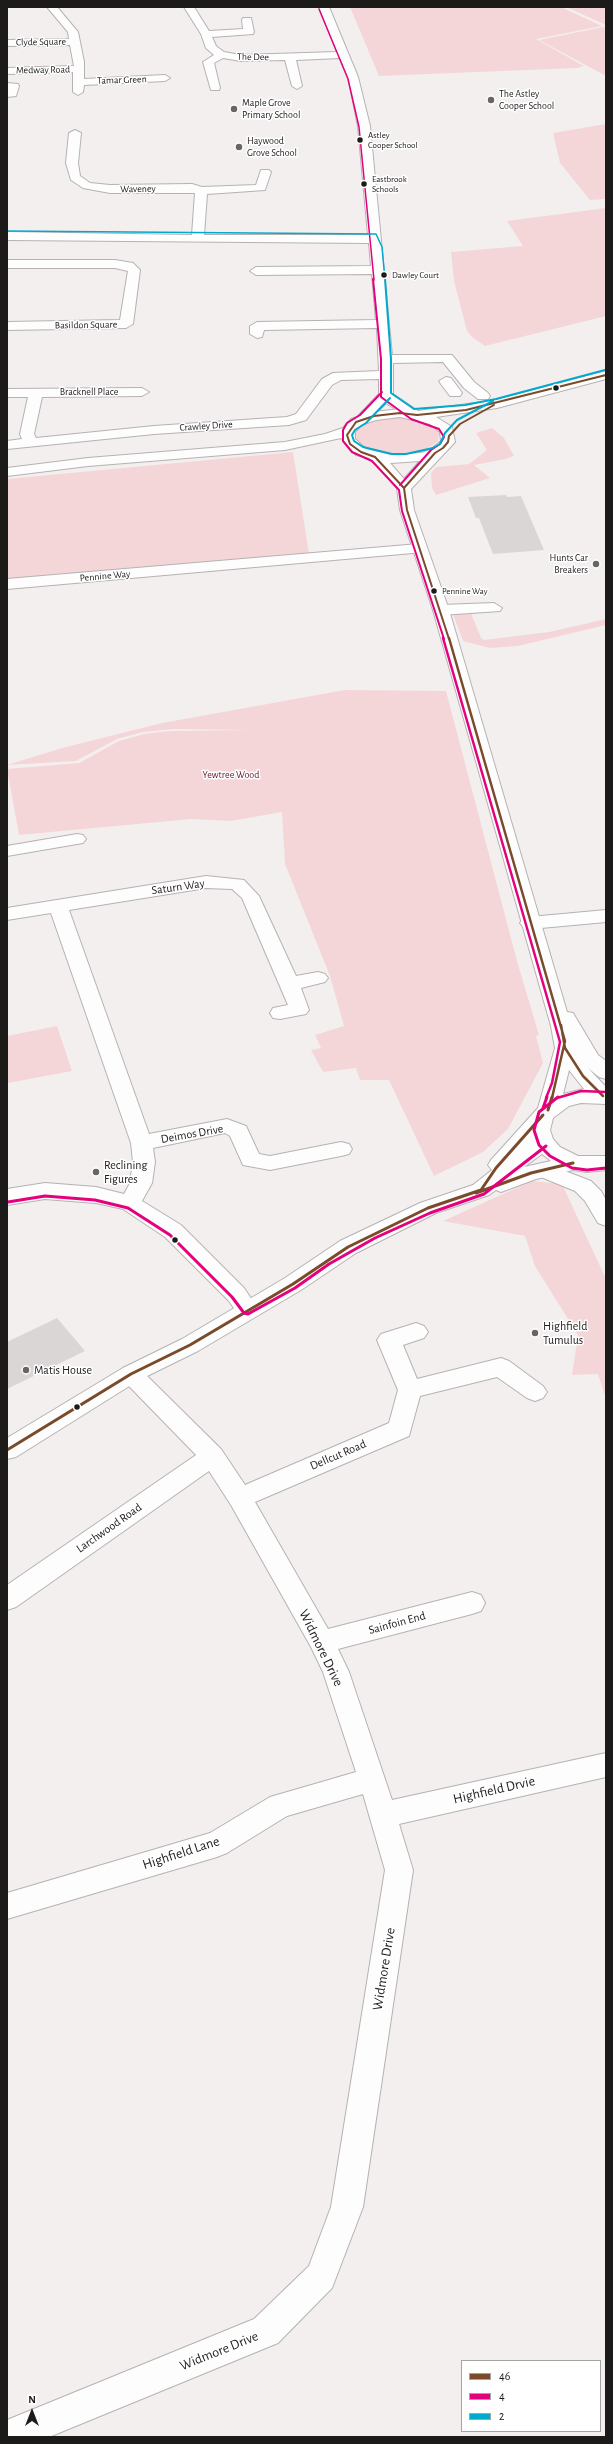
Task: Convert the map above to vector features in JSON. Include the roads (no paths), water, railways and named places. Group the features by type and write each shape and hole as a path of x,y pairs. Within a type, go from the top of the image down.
{"street":[{"path":"52,7 73,32 79,69"},
{"name":"The Dee","path":"189,7 206,34 211,48 221,55 240,58 290,58 344,55"},
{"path":"324,7 357,90 364,126 376,230 374,239 386,359 386,395 397,405 415,415 439,423 449,436"},
{"path":"206,34 249,32 247,20"},
{"name":"Clyde Square","path":"7,43 75,42"},
{"path":"215,88 208,62 221,55"},
{"path":"290,58 297,86"},
{"name":"Medway Road","path":"7,71 79,69"},
{"name":"Tamar Green","path":"79,69 79,87 165,78"},
{"path":"7,86 14,86 12,94 7,94"},
{"name":"Waveney","path":"75,133 72,163 75,178 87,186 110,189 192,188 201,191"},
{"path":"198,238 201,191 261,188 265,172"},
{"path":"7,236 59,238 374,239"},
{"path":"56,264 59,238"},
{"name":"Basildon Square","path":"7,264 114,264 129,266 134,270 126,324 7,326"},
{"path":"256,270 378,270"},
{"path":"257,334 257,326 277,320 312,330 383,324"},
{"path":"386,359 447,358 469,385 482,396"},
{"name":"Crawley Drive","path":"7,445 154,430 289,421 301,417 326,382 338,376 385,375"},
{"path":"363,419 387,414 415,415 497,404 606,375"},
{"path":"450,387 469,385"},
{"name":"Bracknell Place","path":"7,393 142,392"},
{"path":"30,442 27,434 36,393"},
{"path":"7,472 88,462 285,446 328,438 348,431 363,419 386,395"},
{"path":"404,488 435,453 448,442 449,436 460,424 497,404"},
{"path":"348,431 348,440 361,452"},
{"path":"285,446 361,452 375,457 407,459 435,453"},
{"path":"375,457 392,473 404,488 407,510 441,610 561,1026 565,1048 582,1076 604,1097"},
{"name":"Pennine Way","path":"7,584 419,549"},
{"path":"441,610 494,608"},
{"path":"7,851 77,839"},
{"name":"Saturn Way","path":"7,914 206,882 236,884 250,896 290,984 299,1010 280,1013"},
{"path":"58,906 142,1143 144,1162 141,1183 130,1203"},
{"path":"530,922 606,916"},
{"path":"546,975 573,1031 590,1059 606,1072"},
{"path":"290,984 318,978"},
{"path":"565,1048 546,1112 539,1130 543,1142 552,1152 577,1164 606,1193"},
{"path":"481,1190 496,1168 546,1112 572,1098 592,1095 604,1097"},
{"name":"Deimos Drive","path":"142,1143 228,1126 239,1131 251,1160 270,1163 341,1149"},
{"path":"7,1450 131,1374 190,1345 247,1309 293,1284 429,1222 481,1190 543,1142"},
{"path":"481,1190 544,1170 577,1164 606,1163"},
{"path":"544,1170 583,1186 593,1196 606,1218"},
{"path":"7,1197 45,1191 96,1195 130,1203 173,1231 236,1294 247,1309"},
{"path":"416,1332 389,1340 410,1390 501,1367 535,1392"},
{"name":"Widmore Drive","path":"8,2437 266,2331 321,2278 347,2207 399,1870 372,1779 336,1672 322,1642 240,1498 212,1456 131,1374"},
{"name":"Dellcut Road","path":"240,1498 400,1429 410,1390"},
{"name":"Larchwood Road","path":"7,1599 212,1456"},
{"name":"Sainfoin End","path":"322,1642 472,1603"},
{"name":"Highfield Drvie","path":"382,1815 606,1765"},
{"name":"Highfield Lane","path":"7,1906 217,1844 280,1806 372,1779"}],"place":[{"name":"The Astley Cooper School","path":"491,100"},
{"name":"Maple Grove Primary School","path":"234,109"},
{"name":"Astley Cooper School","path":"360,140"},
{"name":"Haywood Grove School","path":"239,147"},
{"name":"Eastbrook Schools","path":"364,184"},
{"name":"Dawley Court","path":"384,275"},
{"name":"Hunts Car Breakers","path":"596,564"},
{"name":"Pennine Way","path":"434,591"},
{"name":"Reclining Figures","path":"96,1172"},
{"name":"Highfield Tumulus","path":"535,1333"},
{"name":"Matis House","path":"26,1370"}],"park label":[{"name":"Yewtree Wood","path":"231,775"}]}
